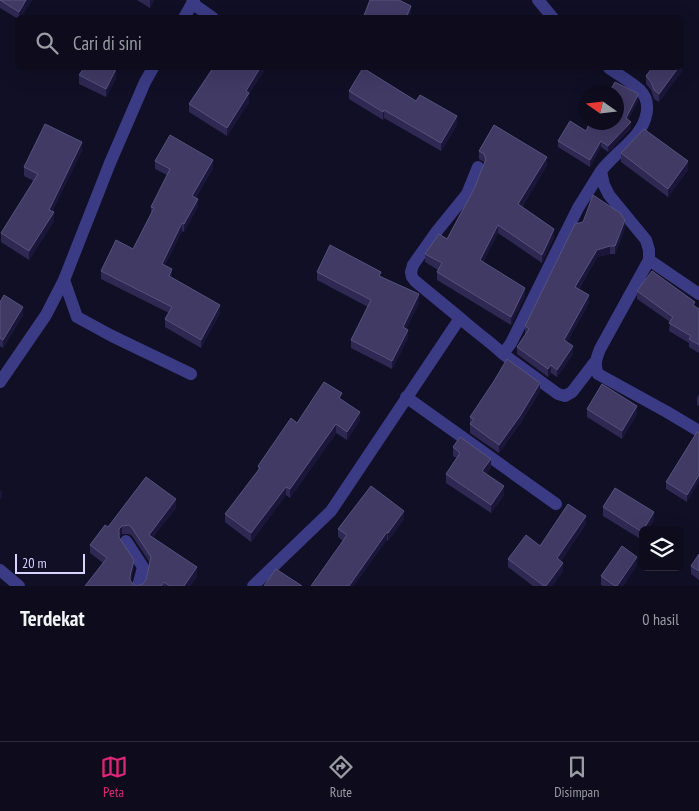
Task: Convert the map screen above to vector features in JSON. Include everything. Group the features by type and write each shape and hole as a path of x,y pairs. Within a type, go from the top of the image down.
{"street":[{"path":"186,15 193,2 209,15"},
{"path":"545,3 551,15"},
{"path":"0,382 46,315 64,280 114,154 152,70"},
{"path":"503,354 511,343 578,208 601,171 636,135 644,121 648,105 646,98 640,90 612,70"},
{"path":"478,167 467,194 413,265 412,277 503,354 558,394 565,396 572,392 595,362 600,349 649,260 646,240 609,195 604,185 601,171"},
{"path":"649,260 699,294"},
{"path":"64,280 77,317 191,374"},
{"path":"253,586 331,511 460,318"},
{"path":"595,362 598,374 699,431"},
{"path":"406,397 556,504"},
{"path":"126,541 143,567 138,586"},
{"path":"0,570 18,586"}],"building":[{"path":"0,0 26,0 19,12"},
{"path":"370,0 399,0 411,6 407,15 364,15"},
{"path":"83,70 116,70 106,89 79,75"},
{"path":"212,70 259,70 246,91 249,93 227,128 189,104"},
{"path":"362,70 366,70 416,101 420,95 457,116 441,143 384,110 383,112 349,91"},
{"path":"650,70 677,70 659,94 654,90 646,76"},
{"path":"624,86 638,95 626,118 631,122 624,129"},
{"path":"570,121 579,127 579,130 623,130 608,146 601,141 590,160 558,141"},
{"path":"45,124 82,142 49,210 54,212 29,251 1,233 38,174 24,167"},
{"path":"494,125 547,157 518,204 554,229 542,255 498,225 480,260 525,288 511,317 437,272 442,263 425,254 439,234 447,239 474,189 486,159 484,154 479,151"},
{"path":"644,129 688,161 668,189 621,153"},
{"path":"170,135 213,160 192,196 198,199 184,224 182,223 162,264 172,269 169,276 220,305 201,340 165,319 172,307 101,271 116,240 133,249 154,208 151,207 170,169 155,161"},
{"path":"593,195 620,213 625,220 615,246 597,250 575,287 589,295 564,340 573,346 557,370 551,365 548,369 517,347 529,329 525,326 575,224 583,222"},
{"path":"330,245 381,272 379,276 419,294 403,327 408,330 392,361 351,340 371,300 317,272"},
{"path":"652,271 695,302 693,305 699,309 699,345 689,339 691,336 669,323 673,317 637,291"},
{"path":"4,295 23,307 3,340 0,338 0,302"},
{"path":"507,359 540,383 520,416 499,445 470,424 474,419 470,417"},
{"path":"324,382 342,393 339,398 360,412 347,432 336,424 290,489 286,487 251,533 225,514 260,468 258,466 291,418 297,423"},
{"path":"602,384 637,406 622,431 587,409"},
{"path":"697,432 699,432 699,475 687,495 666,482"},
{"path":"460,437 491,459 482,471 504,486 491,505 446,474 460,453 453,447"},
{"path":"146,477 176,499 149,535 197,567 184,586 170,586 164,582 161,586 136,586 85,586 107,558 90,545 105,525 108,527","holes":["129,525 151,557 146,580 143,584 136,586 133,584 130,576 134,560 119,537 119,529 122,526"]},
{"path":"371,486 404,511 349,586 311,586 347,535 338,529"},
{"path":"615,488 654,512 646,526 639,526 639,530 603,507"},
{"path":"568,504 586,516 557,558 563,563 546,586 544,586 508,559 526,535 540,546"},
{"path":"622,546 637,557 617,586 615,586 601,576"},
{"path":"699,554 699,571 691,566"},
{"path":"276,569 302,586 264,586"}]}
